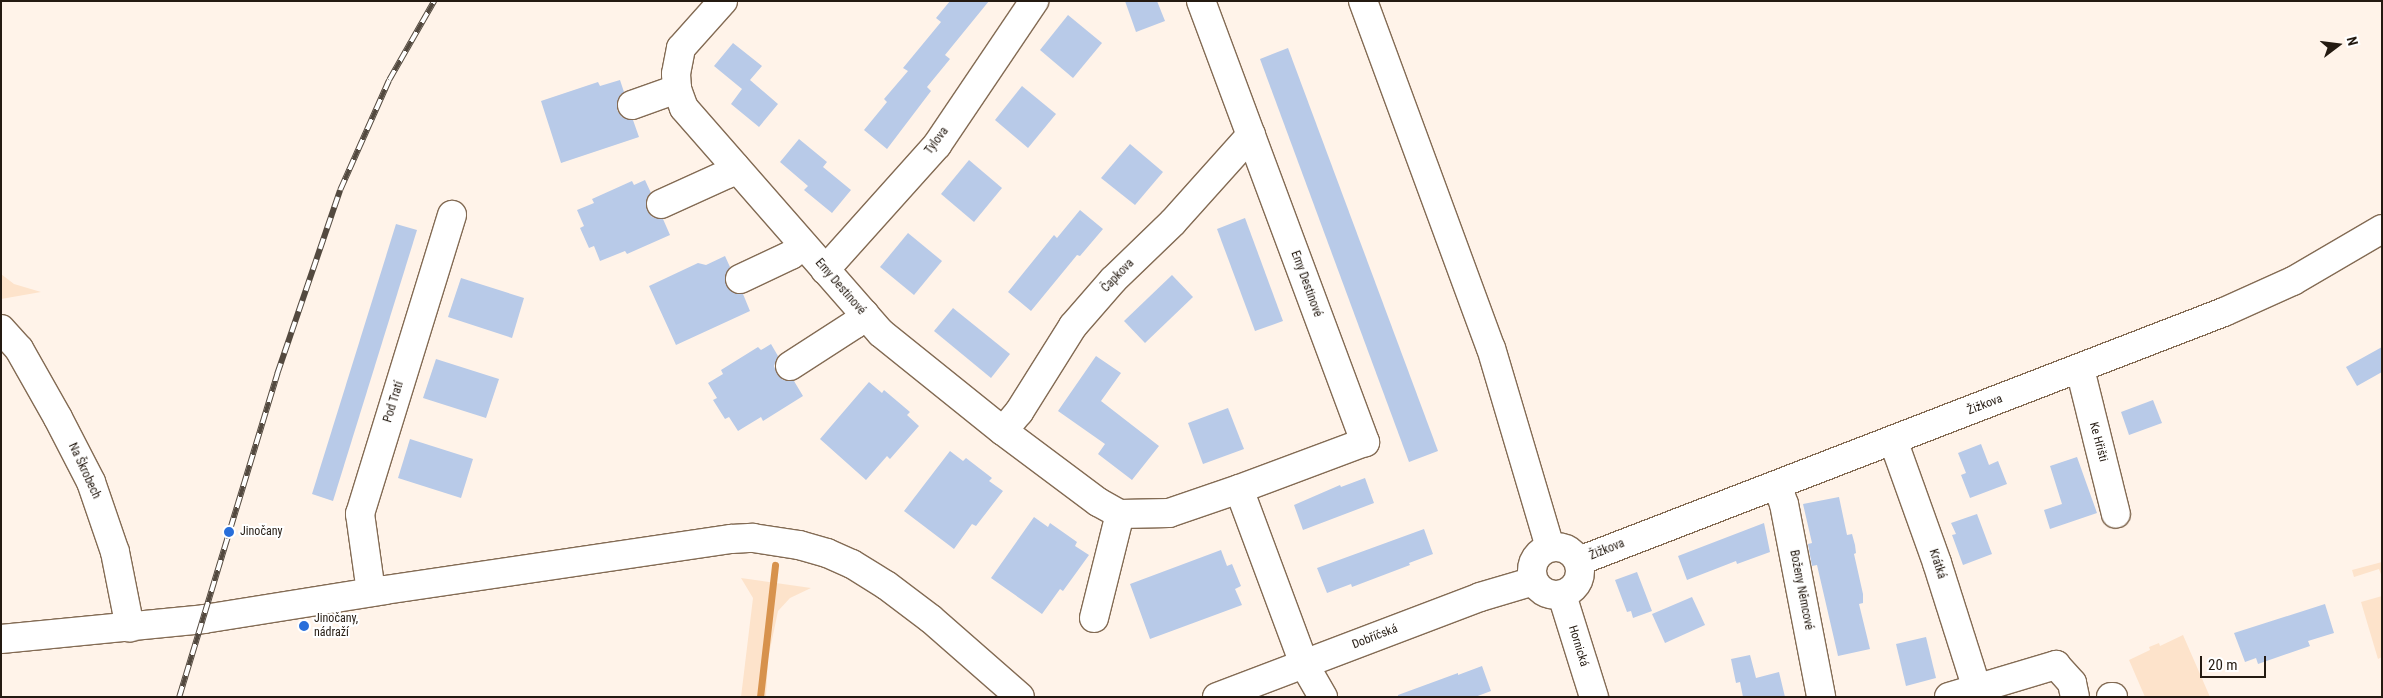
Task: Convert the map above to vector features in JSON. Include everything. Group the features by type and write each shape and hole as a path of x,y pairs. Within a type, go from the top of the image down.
{"street":[{"name":"Emy Destinové","path":"722,1 681,48 676,74 677,89 684,108 881,333 1003,431 1098,502 1120,514 1169,513 1365,442 1201,1"},
{"name":"Tylova","path":"825,270 937,145 1034,1"},
{"path":"1363,1 1491,348 1550,547"},
{"path":"632,104 677,89"},
{"name":"Čapkova","path":"1003,431 1019,412 1073,326 1114,280 1173,222 1251,135"},
{"path":"661,204 727,174 735,166"},
{"name":"Pod Tratí","path":"371,592 360,514 452,215"},
{"name":"Žižkova","path":"1579,561 2224,312 2293,281 2382,229"},
{"path":"740,278 791,255 804,245"},
{"path":"790,366 855,324 865,314"},
{"name":"Na Škrobech","path":"1,329 19,349 91,482 115,552 130,628"},
{"name":"Ke Hřišti","path":"2080,369 2116,514"},
{"name":"Krátká","path":"1893,440 1983,693"},
{"name":"Boženy Němcové","path":"1777,485 1784,504 1821,697"},
{"path":"1239,489 1304,664 1323,697"},
{"path":"1094,618 1120,514"},
{"path":"1,639 130,628 204,619 371,592 731,539 753,538 799,545 827,552 852,564 886,585 931,619 1020,697"},
{"path":"1550,547 1567,549 1579,561 1580,578 1570,592 1562,595 1545,593 1534,581 1531,573 1536,557 1550,547"},
{"name":"Dobříčská","path":"1217,697 1480,598 1534,581"},
{"name":"Hornická","path":"1562,595 1594,697"},
{"path":"1949,697 1983,693 2056,665 2072,683 2075,697"}],"shaded area":[{"path":"1,274 14,284 41,292 1,299"},
{"path":"2382,562 2382,577 2379,569 2354,577 2352,570"},
{"path":"741,578 811,588 790,598 778,611 768,659 766,697 741,697 753,598"},
{"path":"2382,596 2382,657 2378,659 2361,602"},
{"path":"2183,635 2210,697 2145,697 2129,660 2150,650 2149,647 2159,643 2160,646"}],"building":[{"path":"950,1 989,1 945,55 950,59 927,87 931,91 887,149 864,130 887,102 884,99 908,71 903,68 941,22 936,18"},
{"path":"1125,1 1157,1 1165,21 1136,32"},
{"path":"1068,15 1102,43 1073,78 1040,50"},
{"path":"733,43 762,66 750,80 778,104 759,127 731,104 742,89 714,66"},
{"path":"1288,48 1438,451 1409,462 1260,59"},
{"path":"620,80 624,92 617,102 617,110 622,117 633,120 639,137 561,163 541,101 598,82 600,86"},
{"path":"1022,86 1056,114 1028,148 995,120"},
{"path":"799,139 827,162 823,167 851,190 832,213 804,190 808,186 780,162"},
{"path":"1130,144 1163,172 1135,205 1101,178"},
{"path":"969,160 1002,188 974,222 941,194"},
{"path":"645,180 651,193 646,202 647,210 652,217 663,219 670,235 627,254 625,251 600,261 594,246 589,248 580,228 584,226 577,210 594,203 592,199 632,181 634,185"},
{"path":"1080,210 1103,229 1080,256 1077,255 1031,311 1008,292 1054,235 1057,238"},
{"path":"1245,218 1283,321 1255,331 1217,229"},
{"path":"396,224 417,230 333,501 312,494"},
{"path":"908,233 942,261 914,295 880,267"},
{"path":"725,256 730,267 725,277 726,285 732,292 743,294 750,311 676,345 649,286 698,263 706,265"},
{"path":"1172,275 1193,297 1145,343 1124,321"},
{"path":"461,278 524,298 512,338 448,317"},
{"path":"953,308 1010,354 991,378 934,331"},
{"path":"771,344 778,356 774,366 777,374 783,380 794,381 803,396 763,421 761,417 738,431 729,417 725,419 713,400 717,398 708,383 723,374 721,370 758,347 761,350"},
{"path":"2382,347 2382,372 2357,386 2346,367"},
{"path":"1096,356 1121,373 1101,401 1159,446 1132,480 1098,454 1105,444 1058,411"},
{"path":"436,359 499,379 486,418 423,398"},
{"path":"869,382 882,393 884,390 910,412 907,415 919,426 890,459 887,456 866,480 820,439"},
{"path":"2153,400 2162,423 2129,435 2121,412"},
{"path":"1228,408 1244,449 1203,464 1188,423"},
{"path":"410,439 473,459 461,498 398,478"},
{"path":"1981,444 1989,465 1998,461 2007,484 1970,498 1961,475 1966,473 1958,453"},
{"path":"950,451 963,461 966,458 992,478 989,481 1003,491 976,526 972,524 954,549 904,511"},
{"path":"2077,457 2097,513 2050,529 2044,510 2062,504 2050,466"},
{"path":"1365,478 1374,503 1303,530 1294,505 1340,485 1341,487"},
{"path":"1839,497 1847,535 1852,534 1855,545 1856,553 1854,554 1863,594 1863,603 1859,604 1870,649 1838,656 1817,565 1812,566 1808,544 1812,543 1803,504"},
{"path":"1977,514 1992,554 1963,565 1952,535 1956,534 1951,523"},
{"path":"1034,517 1048,527 1050,523 1077,542 1075,546 1089,555 1063,591 1060,589 1042,614 991,578"},
{"path":"1764,523 1770,552 1737,564 1736,561 1687,580 1678,556"},
{"path":"1424,529 1433,554 1409,563 1410,565 1352,587 1351,584 1327,593 1317,568"},
{"path":"1221,550 1227,566 1232,564 1241,586 1235,589 1242,605 1150,639 1130,584"},
{"path":"1637,572 1652,611 1633,618 1631,611 1627,612 1615,580"},
{"path":"1692,597 1705,625 1665,643 1652,614"},
{"path":"2325,604 2334,633 2308,641 2310,646 2258,664 2256,658 2245,662 2234,633"},
{"path":"1926,637 1936,678 1906,686 1896,644"},
{"path":"1750,655 1756,678 1779,672 1785,697 1743,697 1740,682 1736,683 1731,659"},
{"path":"1482,666 1491,691 1475,697 1398,697 1398,695"}],"waterway":[{"path":"760,697 775,565"}],"railway":[{"path":"179,697 277,374 340,190 389,80 434,1"}],"place":[{"name":"Jinočany","path":"229,532"},
{"name":"Jinočany, nádraží","path":"304,626"}]}
